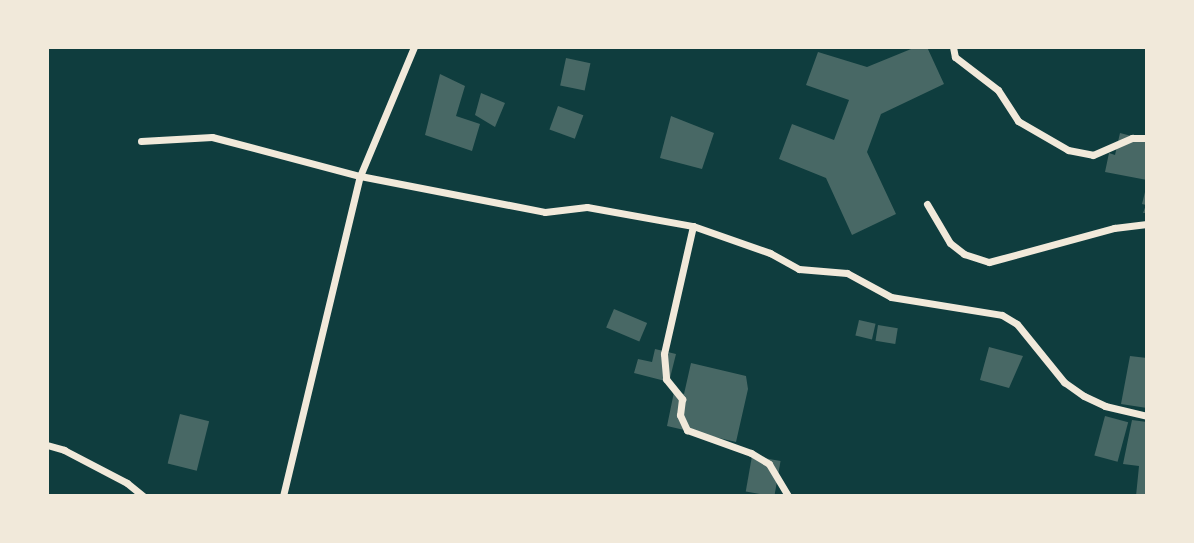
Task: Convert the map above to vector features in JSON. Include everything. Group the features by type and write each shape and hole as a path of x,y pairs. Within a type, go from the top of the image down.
{"street":[{"path":"283,496 360,176 414,47"},
{"path":"953,47 955,57 998,90 1018,121 1068,150 1093,155 1132,138 1147,138"},
{"path":"141,142 212,137 360,176 545,212 587,207 693,226 770,253 799,269 847,273 891,297 1002,315 1017,324 1064,382 1084,396 1105,406 1147,416"},
{"path":"927,204 950,243 964,254 989,262 1114,228 1147,224"},
{"path":"693,226 664,354 666,379 682,399 680,415 687,430 751,453 769,464 788,496"},
{"path":"47,445 64,450 127,484 143,496"}],"building":[{"path":"916,47 927,47 944,84 881,114 867,152 896,214 852,235 826,178 779,159 792,124 834,140 849,100 806,85 818,52 867,67"},
{"path":"566,58 590,63 585,91 560,85"},
{"path":"440,74 465,86 456,116 480,124 472,151 425,135"},
{"path":"481,93 505,103 495,127 475,115"},
{"path":"558,106 583,115 575,139 549,129"},
{"path":"671,116 714,133 702,169 660,158"},
{"path":"1120,133 1147,140 1147,180 1105,172 1109,153 1115,155"},
{"path":"1146,188 1147,213 1143,213 1146,205 1142,204"},
{"path":"614,309 647,323 639,341 606,327"},
{"path":"859,320 876,324 872,339 855,336"},
{"path":"878,325 898,328 895,344 875,341"},
{"path":"989,347 1023,356 1009,388 980,380"},
{"path":"655,349 676,354 669,382 634,373 638,359 652,362"},
{"path":"1130,356 1147,358 1147,408 1121,404"},
{"path":"691,363 746,376 748,389 736,442 667,426 674,392 684,394"},
{"path":"180,414 209,421 197,471 168,463"},
{"path":"1105,416 1128,422 1118,462 1094,456"},
{"path":"1132,420 1147,422 1147,496 1136,496 1139,466 1123,464"},
{"path":"752,456 781,461 774,496 746,491"}]}
